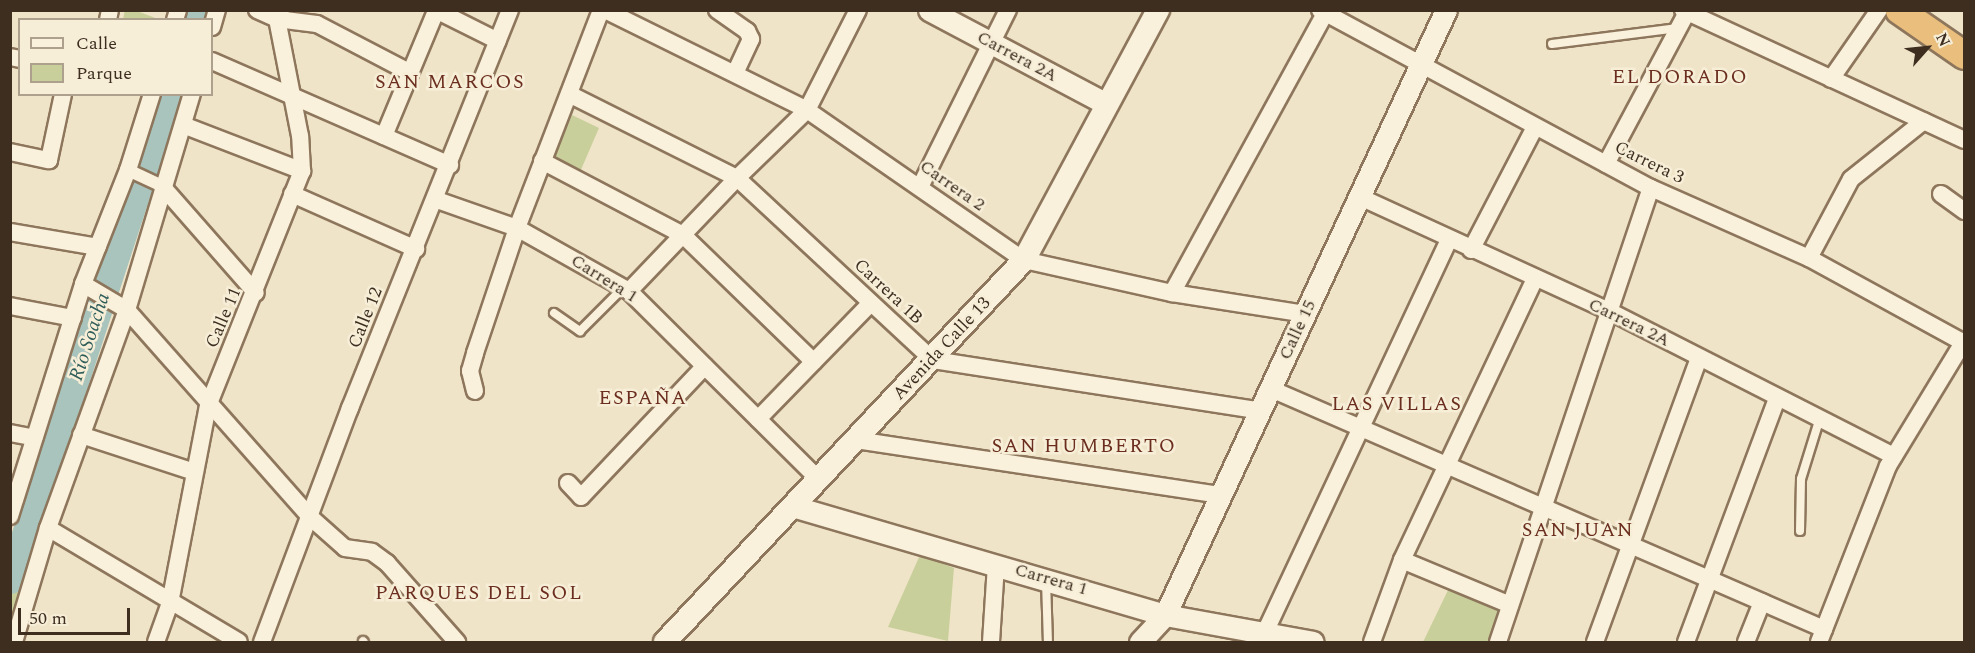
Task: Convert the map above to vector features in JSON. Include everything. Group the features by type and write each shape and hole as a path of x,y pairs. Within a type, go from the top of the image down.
{"highway":[{"path":"1899,10 1965,55"}],"main road":[{"name":"Avenida Calle 13","path":"665,642 933,360 1024,260 1158,10"}],"street":[{"path":"257,10 317,24 409,72"},
{"name":"Calle 12","path":"262,642 309,516 437,200 510,10"},
{"path":"475,391 470,371 517,228 603,10"},
{"name":"Carrera 2","path":"603,10 807,110 1024,260 1172,293 1306,314"},
{"path":"717,10 747,31 752,44 735,74"},
{"path":"626,289 807,110 858,10"},
{"name":"Carrera 2A","path":"929,10 1106,104"},
{"path":"920,187 1008,10"},
{"name":"Calle 15","path":"1140,642 1165,615 1423,64 1446,10"},
{"path":"1831,79 1879,10"},
{"path":"384,136 436,11 498,40"},
{"path":"1172,293 1325,11"},
{"name":"Carrera 3","path":"1325,11 1651,188 1809,258 1964,342"},
{"path":"1606,164 1685,11 1965,140"},
{"path":"183,125 302,171 293,97 279,15"},
{"path":"213,61 450,165"},
{"name":"Carrera 1B","path":"569,94 736,178 933,360"},
{"path":"10,152 49,160 63,96"},
{"path":"11,512 83,284 130,170 151,96"},
{"path":"15,639 48,528 127,310 160,185 191,96"},
{"path":"1809,258 1851,179 1924,121"},
{"path":"1471,250 1535,127"},
{"path":"542,161 683,235 814,362"},
{"path":"130,170 160,185 256,293"},
{"name":"Calle 11","path":"156,642 170,603 208,406 256,293 302,171"},
{"path":"1498,642 1651,188"},
{"path":"292,194 416,249"},
{"path":"1941,194 1965,211"},
{"name":"Carrera 2A","path":"1360,197 1610,312 1819,421 1894,456"},
{"name":"Carrera 1","path":"437,200 517,228 626,289 818,479"},
{"path":"10,232 98,247"},
{"path":"1259,638 1361,428 1449,239"},
{"path":"1372,642 1402,560 1444,467 1535,279"},
{"path":"83,284 127,310 208,406 309,516 345,548 372,552 387,563 457,642"},
{"path":"758,419 871,303"},
{"path":"10,306 73,318"},
{"path":"1270,389 1444,467 1762,602 1821,636 1894,456 1964,342"},
{"path":"1595,642 1699,358"},
{"path":"933,360 1261,411"},
{"path":"568,483 581,497 705,366"},
{"path":"1686,642 1777,399"},
{"path":"10,433 35,438"},
{"path":"81,435 194,472"},
{"path":"856,440 1221,495"},
{"name":"Carrera 1","path":"792,506 1046,578 1165,615 1259,638 1313,642"},
{"path":"48,528 170,603 239,642"},
{"path":"1402,560 1510,605"},
{"path":"991,642 996,564"},
{"path":"1746,642 1762,602"}],"lane":[{"path":"1552,44 1678,28"},
{"path":"554,313 580,331 626,289"},
{"path":"1800,531 1801,479 1819,421"},
{"path":"1046,578 1048,642"}],"green space":[{"path":"125,10 137,11 155,18 123,18"},
{"path":"185,11 209,11 206,18 183,18"},
{"path":"156,96 182,96 11,620 11,544"},
{"path":"572,115 599,128 580,172 555,156"},
{"path":"920,555 954,568 948,641 888,627"},
{"path":"1450,586 1502,607 1490,642 1423,642"}],"waterway":[{"name":"Río Soacha","path":"193,18 195,10"},
{"name":"Río Soacha","path":"10,580 168,96"}],"district":[{"name":"EL DORADO","path":"1680,77"},
{"name":"SAN MARCOS","path":"450,82"},
{"name":"ESPAÑA","path":"643,398"},
{"name":"LAS VILLAS","path":"1397,404"},
{"name":"SAN HUMBERTO","path":"1084,446"},
{"name":"SAN JUAN","path":"1578,530"},
{"name":"PARQUES DEL SOL","path":"479,593"}]}
